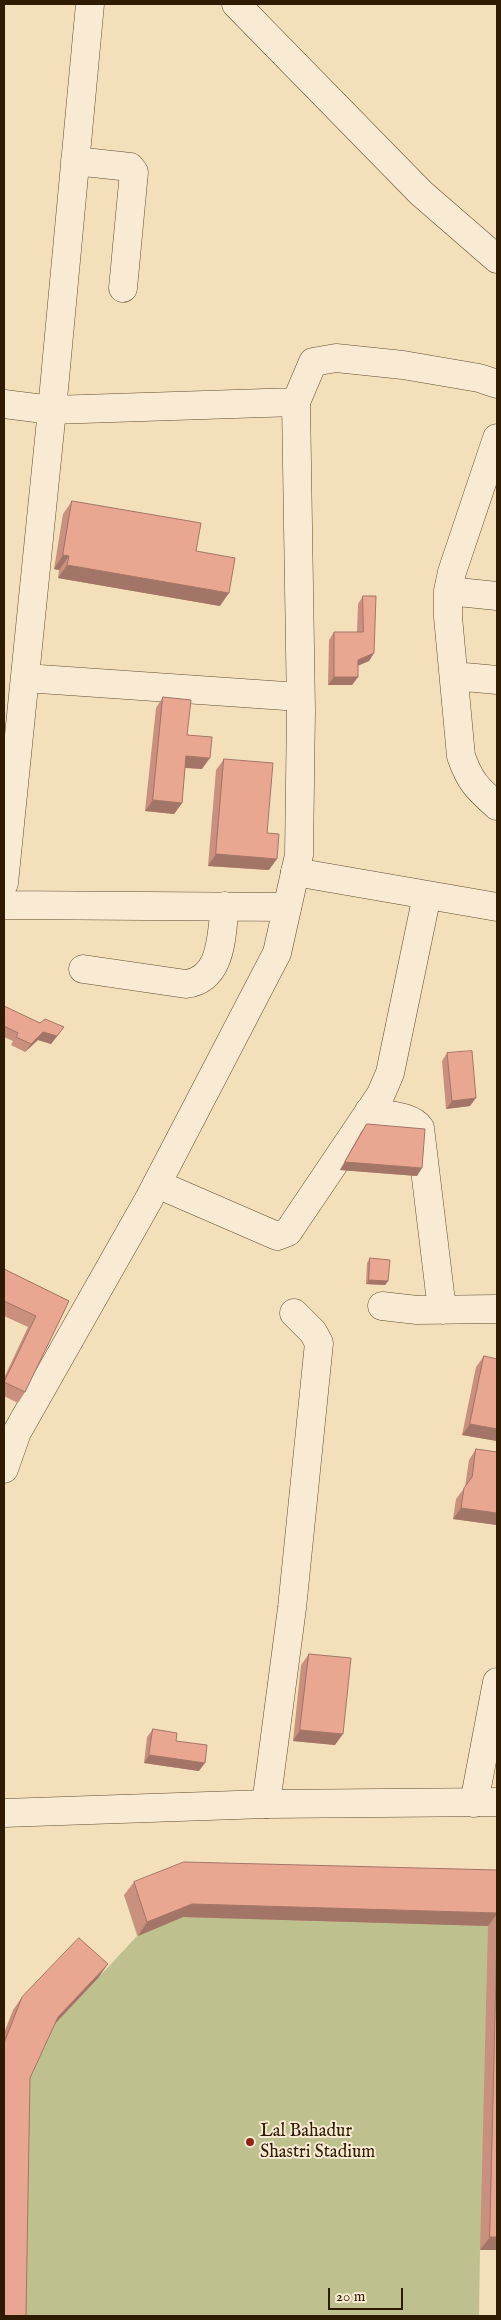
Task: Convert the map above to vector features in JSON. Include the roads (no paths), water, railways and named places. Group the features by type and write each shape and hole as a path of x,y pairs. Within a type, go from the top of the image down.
{"street":[{"path":"4,883 52,410 90,4"},
{"path":"236,4 421,193 497,260"},
{"path":"75,161 130,167 134,172 123,288"},
{"path":"4,1469 17,1432 156,1184 277,953 299,855 300,697 296,402 313,362 336,358 479,378 497,384"},
{"path":"4,404 52,410 296,402"},
{"path":"497,438 452,572 448,591 448,617 461,756 467,774 475,787 497,806"},
{"path":"448,591 497,596"},
{"path":"454,676 497,680"},
{"path":"25,678 300,697"},
{"path":"295,872 497,907"},
{"path":"156,1184 278,1236 288,1232 381,1094 390,1073 427,895"},
{"path":"4,905 287,907"},
{"path":"82,969 186,984 198,981 212,968 218,956 225,906"},
{"path":"370,1111 410,1120 417,1123 420,1128 442,1310"},
{"path":"382,1306 417,1310 497,1309"},
{"path":"266,1804 292,1608 319,1343 313,1332 294,1313"},
{"path":"4,1813 266,1804 486,1802 497,1682"}],"place":[{"name":"Lal Bahadur Shastri Stadium","path":"250,2142"}]}
